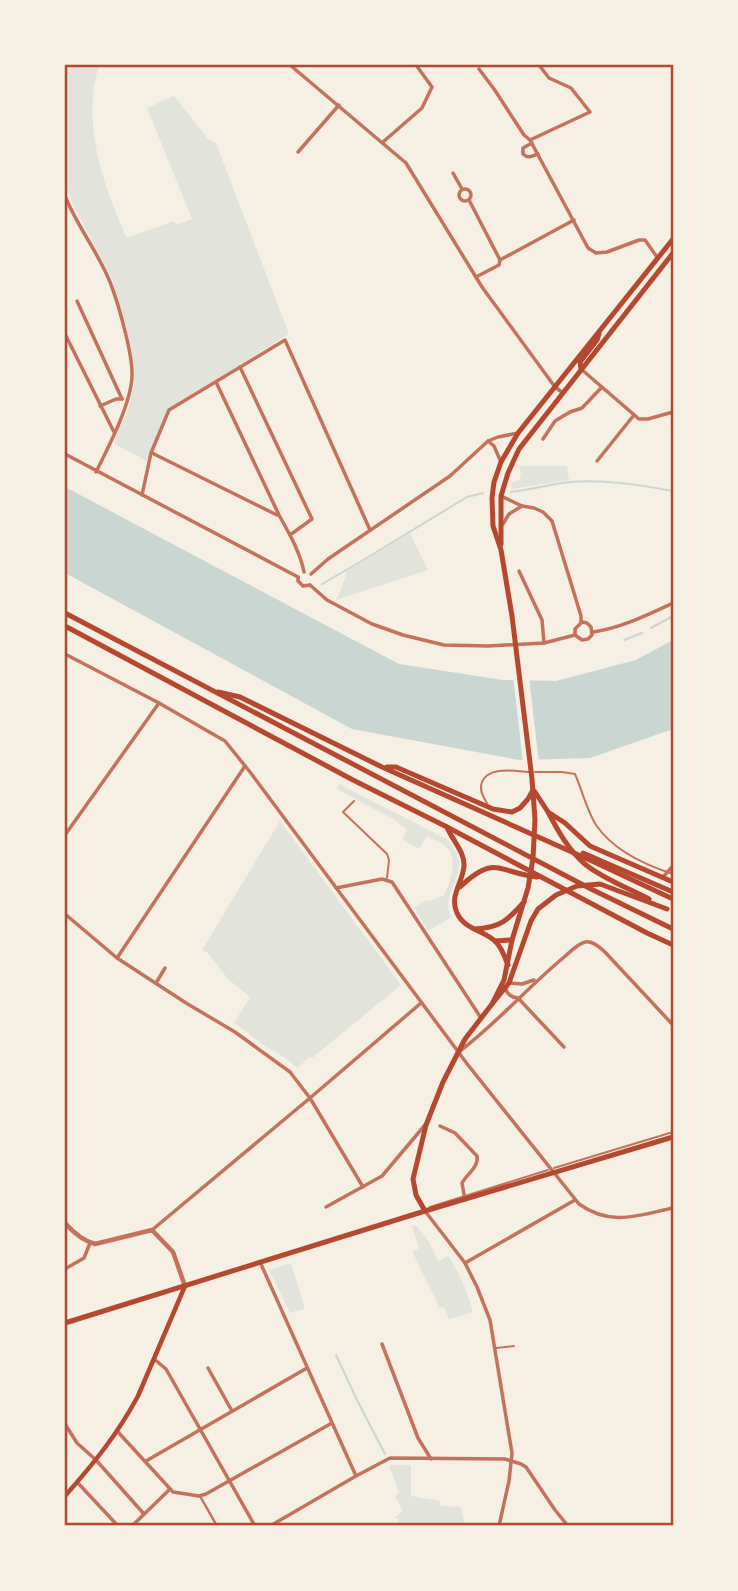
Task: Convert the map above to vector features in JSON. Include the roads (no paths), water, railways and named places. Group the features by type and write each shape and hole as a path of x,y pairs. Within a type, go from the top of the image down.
{"main road":[{"path":"492,1004 504,980 512,940 528,888 535,829 533,779 515,635 501,550 493,526 494,481 500,462 518,433 673,239"},
{"path":"501,550 502,494 519,449 673,253"},
{"path":"581,369 580,362 597,340 600,331"},
{"path":"65,613 591,889 673,929"},
{"path":"65,626 341,774 673,945"},
{"path":"212,691 240,697 382,767 673,899"},
{"path":"382,767 396,767 493,809 512,811 520,808 533,790"},
{"path":"533,790 565,841 587,866 670,910"},
{"path":"548,812 565,823 590,846 665,875 673,882"},
{"path":"447,827 464,859 454,900 456,911 461,920 495,941 508,965"},
{"path":"553,844 594,857 673,892"},
{"path":"458,889 475,873 488,867 541,877"},
{"path":"425,1211 413,1187 413,1179 426,1125 443,1082 465,1039 507,986 538,909 566,889 600,884 670,910"},
{"path":"475,929 499,925 512,916 524,902"},
{"path":"495,941 512,940"},
{"path":"65,1323 673,1134"},
{"path":"65,1496 118,1432 138,1396 185,1286"}],"street":[{"path":"290,65 406,163 476,277 555,387 563,393"},
{"path":"383,142 422,108 432,87 416,65"},
{"path":"538,154 527,157 523,154 523,148 531,141 590,112 571,88 549,78 539,65"},
{"path":"479,69 524,135 531,141 588,248 596,253 607,252 645,240 658,259"},
{"path":"298,152 339,105"},
{"path":"453,173 463,189 471,191 469,200 500,260"},
{"path":"463,189 459,193 460,199 469,200"},
{"path":"65,196 110,282 132,365 132,378 114,434 96,471"},
{"path":"476,277 499,265 500,260 574,220"},
{"path":"77,301 124,400"},
{"path":"65,334 114,434"},
{"path":"142,495 151,453 169,410 285,340 370,530"},
{"path":"240,367 312,519 290,535"},
{"path":"581,369 639,419 673,412"},
{"path":"216,382 290,535 304,572"},
{"path":"543,439 555,421 582,408 602,387"},
{"path":"100,406 116,399 124,400"},
{"path":"597,461 634,415"},
{"path":"310,574 450,475 488,441 518,433"},
{"path":"488,441 494,446 500,462"},
{"path":"151,453 279,515"},
{"path":"65,454 298,577 303,586 310,585 327,600 372,624 444,645 544,643 575,635"},
{"path":"502,494 522,506 543,512 552,521 581,622"},
{"path":"501,526 509,514 522,506"},
{"path":"519,571 542,620 544,643"},
{"path":"304,572 310,574"},
{"path":"298,577 304,572"},
{"path":"310,574 310,585"},
{"path":"593,632 638,620 673,603"},
{"path":"575,635 585,640 590,638 593,632 590,624 581,622"},
{"path":"575,635 576,626 581,622"},
{"path":"65,654 225,741 246,765 458,1052 575,1200 592,1212 619,1219 673,1208"},
{"path":"65,835 159,703"},
{"path":"117,958 246,765"},
{"path":"665,875 673,866"},
{"path":"336,888 387,879 392,882 481,1018"},
{"path":"65,914 117,958 282,1065 299,1081 363,1187"},
{"path":"458,1052 474,1041 539,978 579,945 588,941 604,951 673,1025"},
{"path":"156,983 165,968"},
{"path":"539,978 507,986 508,994 518,998 564,1047"},
{"path":"523,984 524,992"},
{"path":"65,1223 90,1243 101,1243 152,1230 421,1003"},
{"path":"326,1207 382,1176 426,1125"},
{"path":"439,1126 454,1133 477,1156 476,1165 462,1183 464,1198"},
{"path":"465,1263 575,1200"},
{"path":"425,1211 465,1263 488,1315 507,1420 511,1460 499,1526"},
{"path":"152,1230 173,1252 185,1286"},
{"path":"65,1269 84,1258 90,1243"},
{"path":"260,1262 356,1476"},
{"path":"382,1344 418,1438 431,1459"},
{"path":"154,1359 166,1369 256,1526"},
{"path":"208,1368 232,1411"},
{"path":"146,1461 307,1368"},
{"path":"118,1432 173,1492 200,1496 332,1423"},
{"path":"65,1424 77,1443 96,1460 144,1514"},
{"path":"270,1526 390,1458 511,1460 526,1467 568,1526"},
{"path":"77,1482 118,1526"},
{"path":"132,1526 170,1489"},
{"path":"200,1496 217,1526"}],"lane":[{"path":"493,809 485,802 481,786 489,773 499,771 575,774 595,824 612,843 665,875 673,874"},
{"path":"354,801 343,812 387,854 387,879"},
{"path":"495,1349 514,1346"}],"waterway":[{"path":"511,492 583,481 622,483 673,491"},
{"path":"322,584 467,497 483,493"},
{"path":"651,628 673,616"},
{"path":"624,640 642,633"},
{"path":"336,1355 385,1454"}]}
